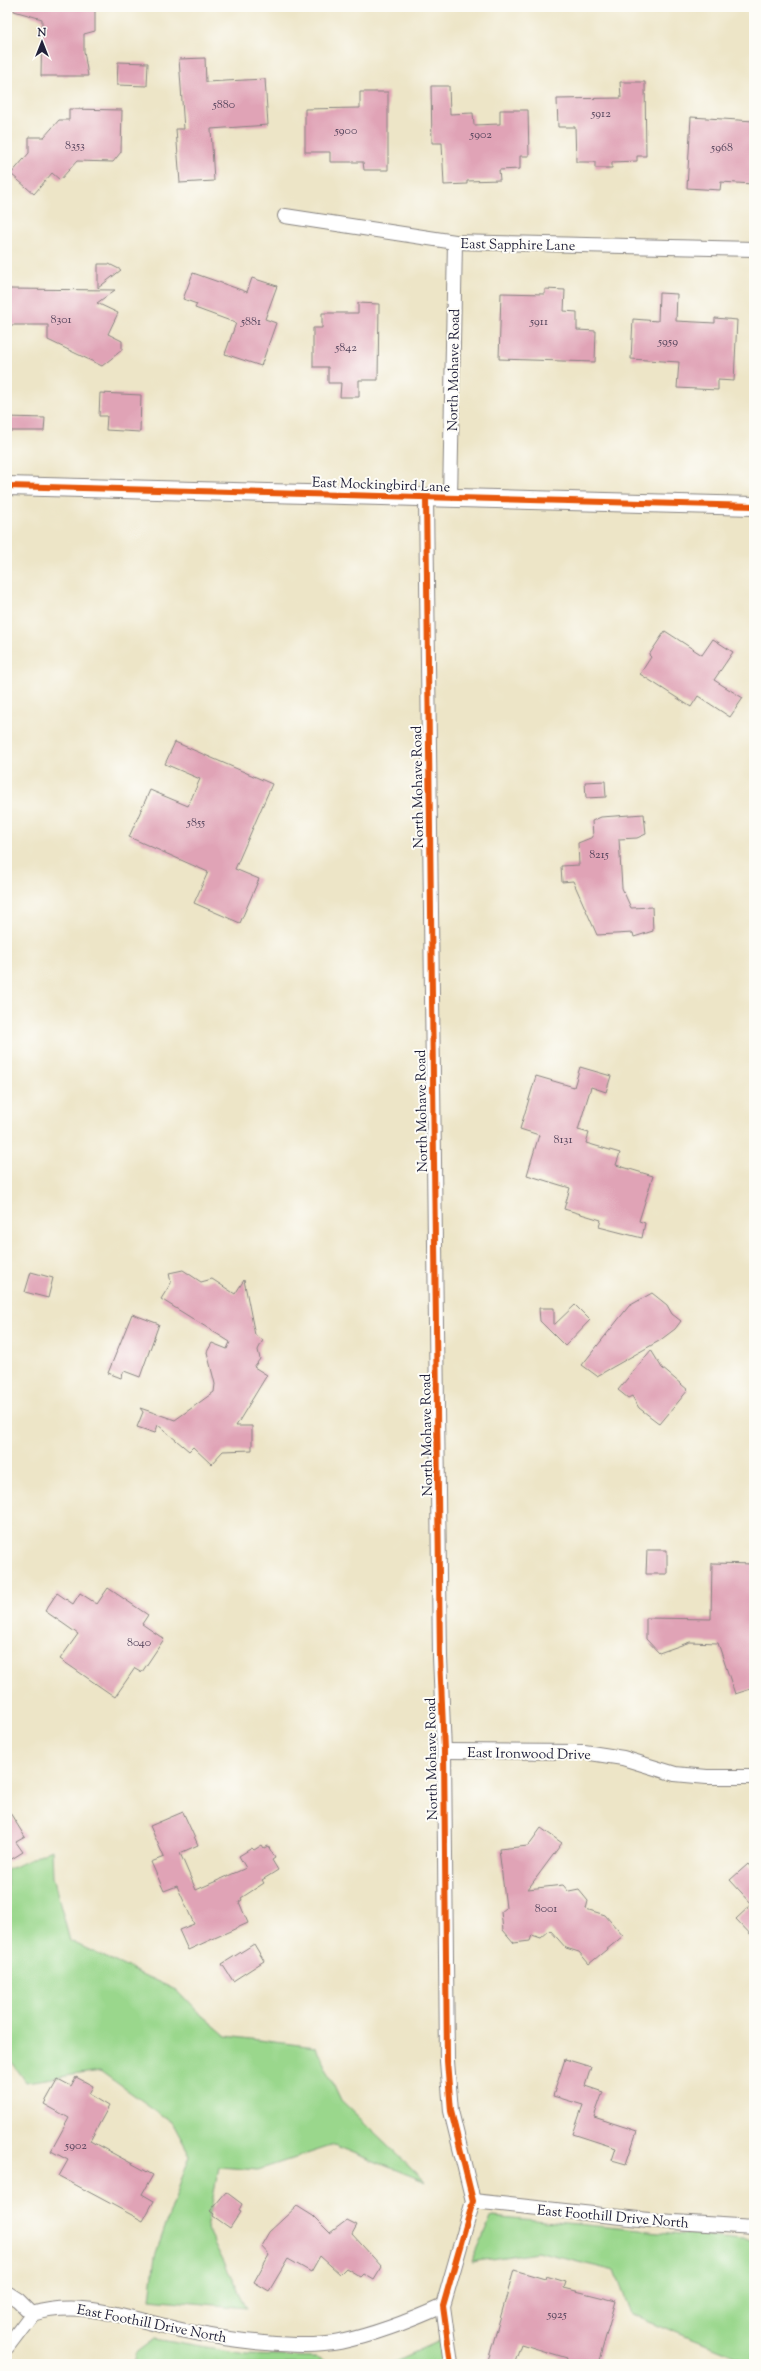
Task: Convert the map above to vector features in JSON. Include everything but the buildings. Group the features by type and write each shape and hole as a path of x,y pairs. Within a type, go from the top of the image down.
{"street":[{"name":"East Sapphire Lane","path":"285,216 455,242 754,249"},
{"name":"North Mohave Road","path":"450,498 455,242"},
{"name":"East Mockingbird Lane","path":"7,486 754,506"},
{"name":"North Mohave Road","path":"426,498 440,1657 444,1751 447,2061 453,2124 473,2202"},
{"name":"East Ironwood Drive","path":"444,1751 584,1752 623,1758 675,1774 707,1777 754,1777"},
{"name":"East Foothill Drive North","path":"473,2202 658,2222 754,2227"},
{"path":"450,2364 443,2306 473,2202"},
{"path":"7,2293 18,2300 32,2314 7,2347"},
{"name":"East Foothill Drive North","path":"32,2314 46,2309 87,2309 216,2337 301,2344 339,2342 378,2332 443,2306"}],"green space":[{"path":"52,1849 53,1877 70,1941 178,1991 197,2011 226,2036 316,2047 341,2100 426,2182 334,2145 258,2170 219,2167 207,2229 247,2308 150,2299 155,2256 190,2155 172,2122 100,2071 26,2082 7,2055 7,1870"},
{"path":"492,2216 754,2241 754,2364 631,2314 615,2271 537,2252 471,2262"},
{"path":"155,2339 247,2355 316,2357 330,2364 133,2364 135,2354"},
{"path":"442,2340 444,2364 377,2364 393,2362"}],"cycle path":[{"path":"7,486 754,506"},
{"path":"426,498 440,1657 444,1751 447,2061 451,2111 473,2201 443,2306 451,2364"}]}
